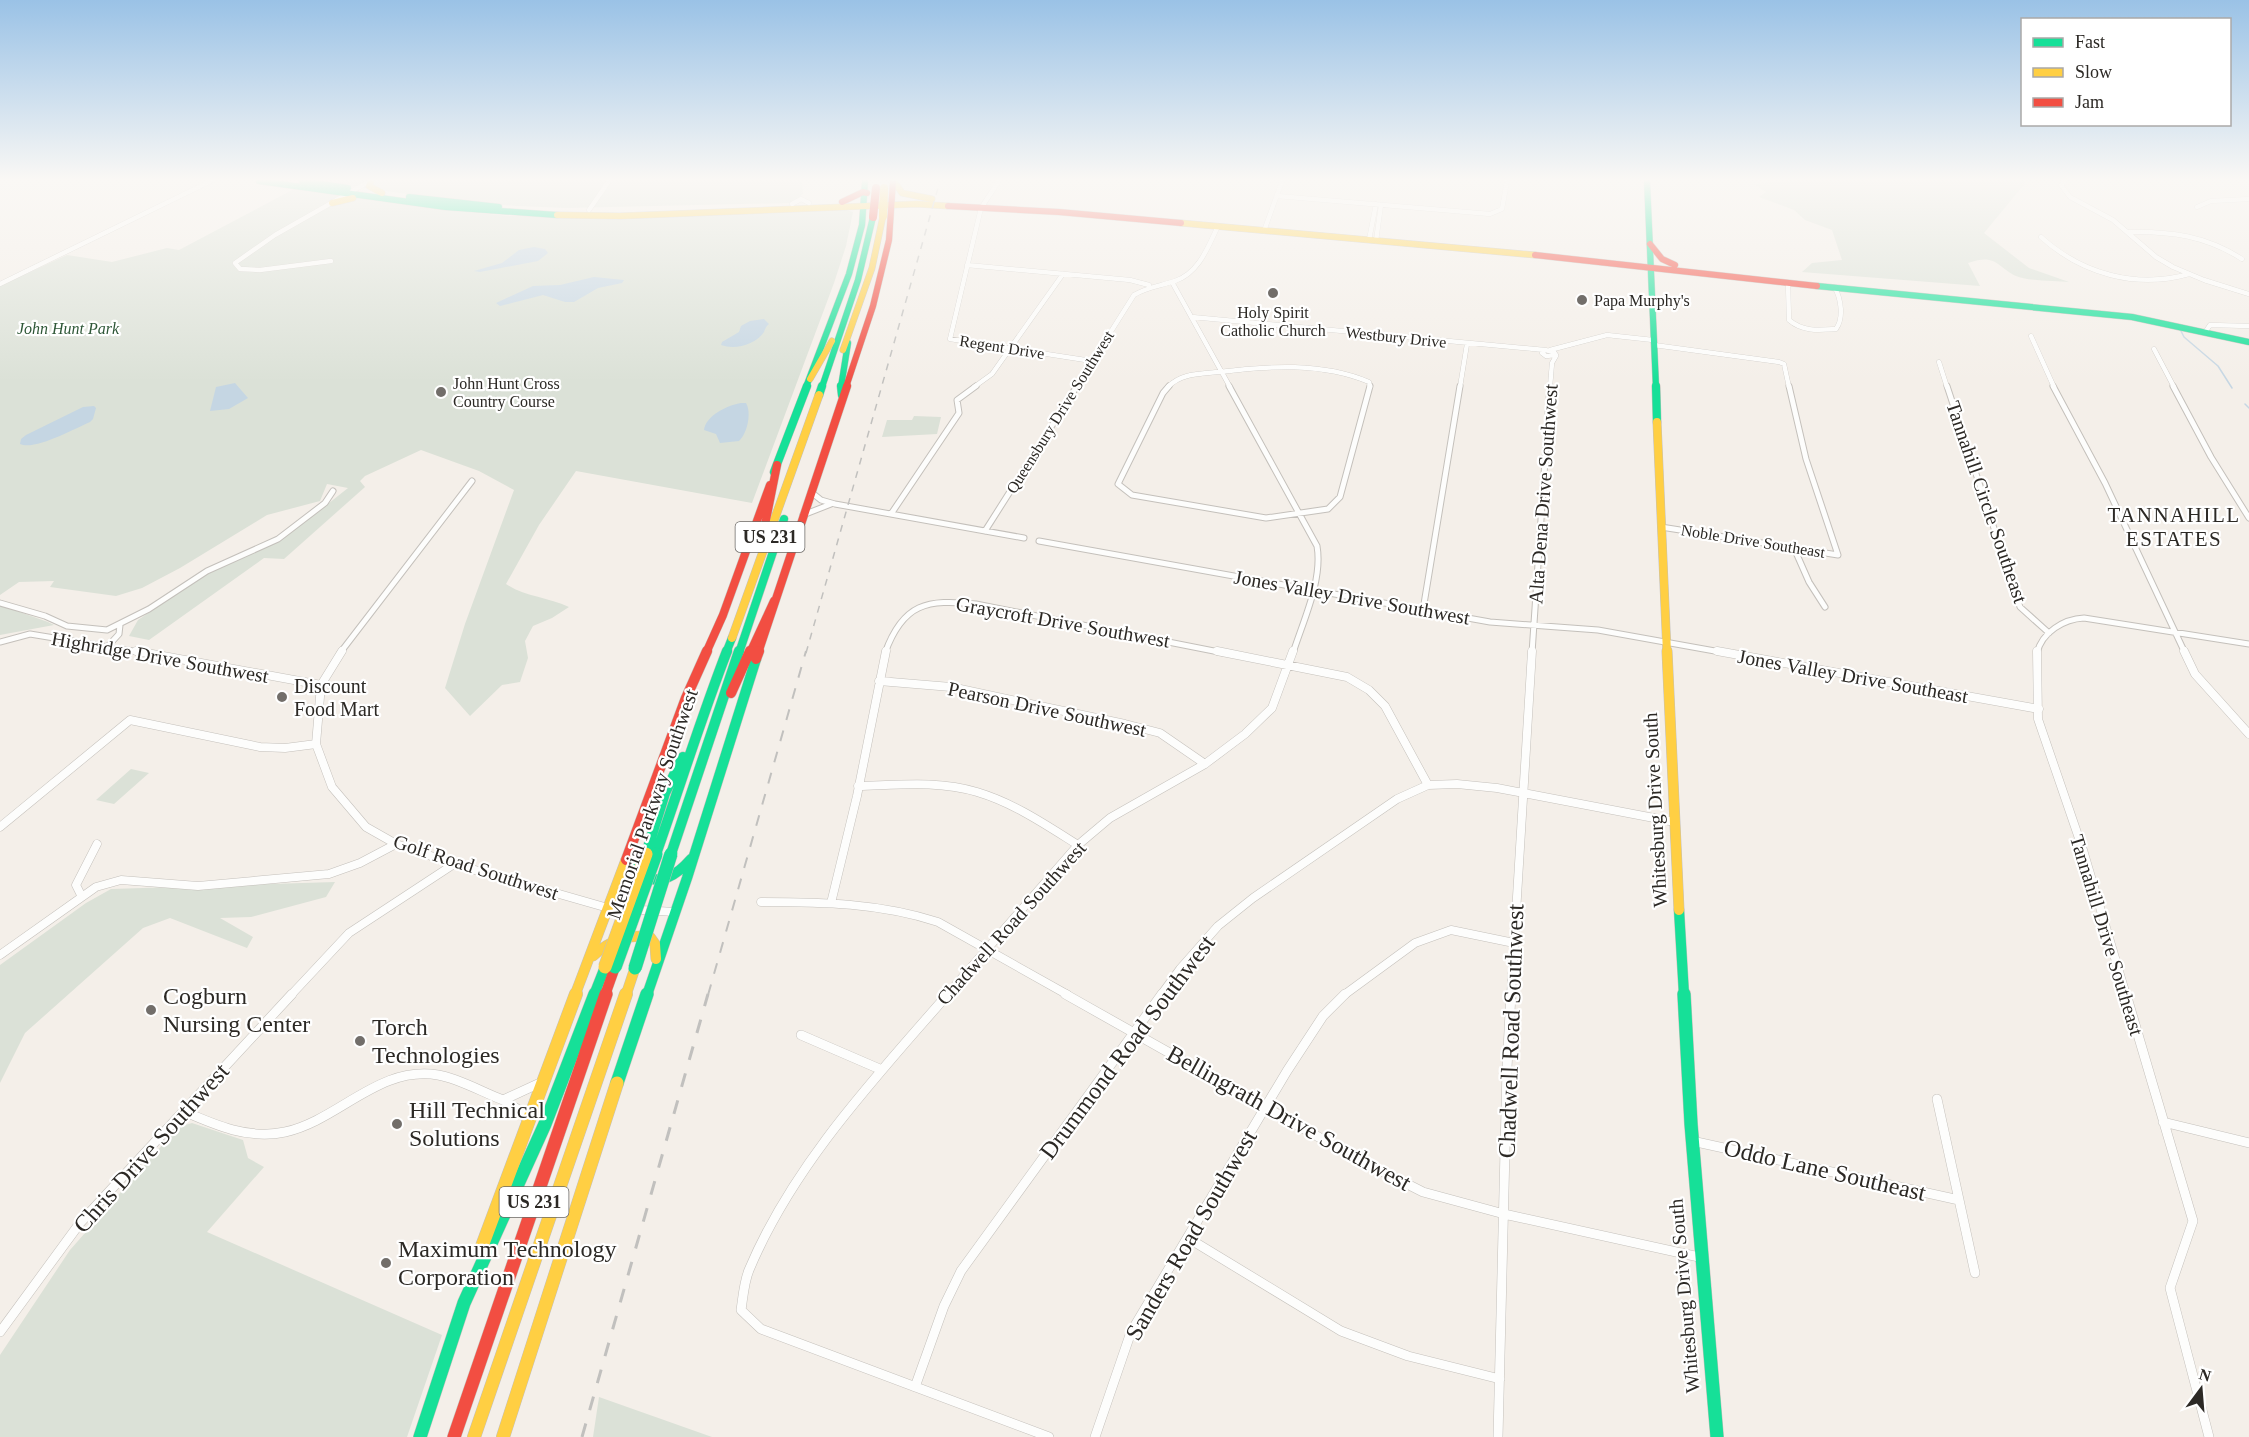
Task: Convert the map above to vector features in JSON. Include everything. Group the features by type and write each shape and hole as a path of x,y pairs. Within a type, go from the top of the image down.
{"main road":[{"path":"420,1437 493,1212 686,698 723,615 859,248"},
{"name":"Memorial Parkway Southwest","path":"610,967 651,854 665,793 696,732 750,592 826,377 872,268 874,248"},
{"path":"503,1437 883,271 882,248"},
{"path":"1450,248 2132,317 2249,342"},
{"name":"Whitesburg Drive South","path":"1650,248 1661,527 1692,1140 1699,1257 1717,1437"},
{"path":"1654,248 1667,262 1692,271"},
{"path":"810,379 847,324"},
{"path":"842,395 847,324"},
{"name":"Memorial Parkway Southwest","path":"474,1437 635,968 847,324"},
{"path":"750,592 750,577 765,529 777,465"},
{"path":"714,729 774,601"},
{"path":"628,856 630,867 640,877 654,881 669,879 681,872 694,855"},
{"path":"587,964 601,946 621,936 637,934 650,937 655,944 656,965"},
{"path":"464,1303 545,1124 610,967"},
{"name":"US 231","path":"454,1437 610,967"}],"street":[{"path":"0,284 74,248"},
{"path":"255,248 237,260 236,266 240,269 260,270 331,261"},
{"path":"971,248 967,265 1130,280 1149,285"},
{"name":"Queensbury Drive Southwest","path":"985,531 1137,293 1149,285 1172,282 1186,276 1195,269 1206,248"},
{"path":"2054,248 2063,256 2098,271 2134,278 2154,280 2179,278 2188,274"},
{"path":"2148,248 2163,261 2188,274 2249,294"},
{"path":"2225,248 2242,259"},
{"name":"Regent Drive","path":"967,265 950,339 1092,361"},
{"path":"891,514 959,413 957,400 960,396 983,384 1012,348 1063,274"},
{"path":"1130,280 1137,293"},
{"name":"Queensbury Drive Southwest","path":"1130,280 1163,283"},
{"name":"Chadwell Road Southwest","path":"1049,1437 761,1329 741,1310 748,1272 778,1212 813,1158 882,1070 1078,845 1110,818 1205,764 1245,734 1272,708 1289,666 1312,591 1319,558 1317,546 1172,282"},
{"path":"1788,283 1789,320 1794,325 1805,329 1836,329 1840,324 1840,298 1835,288"},
{"name":"Westbury Drive","path":"1192,317 1546,353 1606,335 1654,342"},
{"path":"2206,332 2210,326 2223,324 2249,326"},
{"path":"2031,336 2051,382 2105,483 2195,674 2249,734"},
{"name":"Noble Drive Southeast","path":"1654,342 1784,364 1806,459 1838,555 1661,527"},
{"path":"1423,610 1467,344"},
{"name":"Westbury Drive","path":"1556,355 1565,348"},
{"path":"2154,350 2211,457 2249,518"},
{"path":"1546,353 1556,355"},
{"name":"Alta Dena Drive Southwest","path":"1546,353 1552,363"},
{"name":"Alta Dena Drive Southwest","path":"1533,625 1552,363 1556,355"},
{"name":"Tannahill Circle Southeast","path":"1939,362 2020,607 2049,633"},
{"path":"1280,367 1359,377 1369,382 1370,388 1340,497 1328,509 1300,514 1266,518 1190,506 1132,495 1118,484 1163,393 1173,382 1183,376 1280,367"},
{"name":"Golf Road Southwest","path":"472,481 338,656 321,685 316,713 315,744 332,787 366,827 396,844 454,864 608,909 675,912"},
{"path":"0,603 45,616 67,626 107,630 149,609 207,571 278,539 325,503 333,491"},
{"path":"811,492 821,500 835,504 1024,538"},
{"path":"803,516 822,506 835,504"},
{"name":"Jones Valley Drive Southwest","path":"1039,541 1490,622 1588,629 1667,642"},
{"path":"1794,548 1809,582 1825,607"},
{"name":"Graycroft Drive Southwest","path":"831,903 891,632 898,620 927,603 951,601 1347,677 1369,690 1385,706 1428,785"},
{"path":"2049,633 2057,625 2070,618 2090,618 2249,644"},
{"path":"108,646 119,634 120,625"},
{"name":"Chadwell Road Southwest","path":"1498,1437 1507,1068 1533,625"},
{"path":"97,644 107,630"},
{"name":"Tannahill Drive Southeast","path":"2049,633 2039,646 2037,686 2040,709 2038,719 2083,850 2193,1221 2170,1288 2209,1437"},
{"name":"Highridge Drive Southwest","path":"0,642 30,634 321,685"},
{"name":"Jones Valley Drive Southeast","path":"1667,642 2040,709"},
{"name":"Pearson Drive Southwest","path":"879,681 951,687 1125,724 1160,733 1205,764"},
{"path":"0,827 130,720 260,747 285,748 315,744"},
{"name":"Drummond Road Southwest","path":"915,1387 944,1306 961,1271 1180,969 1218,926 1253,898 1396,799 1428,785 1457,784 1676,822"},
{"path":"858,786 953,787 989,795 1025,812 1078,845"},
{"path":"82,897 76,885 97,844"},
{"path":"0,955 96,887 121,880 198,886 329,874 360,863 396,844"},
{"name":"Chris Drive Southwest","path":"0,1332 80,1223 349,933 422,888 454,864"},
{"name":"Bellingrath Drive Southwest","path":"761,902 831,903 884,907 916,913 988,949 1354,1157 1424,1192 1504,1214 1699,1257"},
{"name":"Sanders Road Southwest","path":"1095,1437 1131,1332 1266,1106 1323,1016 1344,995 1415,943 1450,930 1514,943"},
{"path":"801,1035 882,1070"},
{"path":"183,1111 222,1128 260,1134 285,1132 305,1125 387,1081 414,1075 439,1076 503,1100 519,1110 528,1121"},
{"path":"503,1100 542,1082"},
{"path":"1937,1099 1975,1274"},
{"path":"2163,1122 2249,1143"},
{"name":"Oddo Lane Southeast","path":"1692,1140 1959,1200"},
{"path":"1188,1238 1341,1331 1408,1356 1500,1379"}],"green space":[{"name":"John Hunt Cross Country Course","path":"167,248 179,250 183,248 845,248 752,503 576,471 539,525 506,584 521,592 569,607 533,626 525,641 528,658 520,682 502,685 470,716 445,688 465,624 514,490 479,471 421,450 365,476 360,481 365,487 284,559 264,558 149,640 129,636 138,620 200,578 281,537 348,488 327,484 320,501 267,515 180,568 142,588 116,596 50,587 54,581 19,582 0,595 0,286 67,255 112,262"},
{"path":"1838,248 2003,248 2029,268 2069,282 2021,278 1995,262 1984,259 1968,263 1980,286 1802,272 1812,263 1842,260"},
{"path":"914,416 941,417 937,434 882,437 887,420 912,420"},
{"path":"0,605 48,622 54,625 0,635"},
{"path":"131,769 149,773 114,804 96,800"},
{"path":"335,882 326,897 251,917 220,918 253,937 247,948 170,918 143,928 25,1033 0,1083 0,965 86,903 111,889"},
{"path":"192,1123 243,1140 248,1158 264,1167 207,1232 442,1335 407,1437 0,1437 0,1355 70,1250 178,1127"},
{"path":"599,1397 712,1437 593,1437"}],"water":[{"path":"540,248 545,249 548,253 538,261 480,272 474,271 502,263 519,250"},
{"path":"594,277 624,280 622,283 598,288 574,302 565,302 543,295 500,306 496,303 533,286 560,285"},
{"path":"764,319 769,324 755,340 738,347 721,345 722,342 739,332 741,326 750,321"},
{"path":"235,383 248,398 229,409 210,411 216,387"},
{"path":"746,403 749,418 739,441 720,443 716,434 704,430 708,420 713,416 730,406"},
{"path":"94,406 96,408 90,422 35,445 20,444 21,439 26,435 83,407"}],"waterway":[{"path":"2180,329 2184,337 2218,366 2232,388"},
{"path":"2245,404 2249,408"}],"railway":[{"path":"806,653 921,248"},
{"path":"708,995 806,651"},
{"path":"582,1437 708,994"}],"traffic: fast":[{"path":"774,472 849,274 856,248"},
{"path":"819,395 858,280 866,248"},
{"path":"1650,248 1657,422"},
{"path":"1817,286 2132,317 2249,342"},
{"path":"842,395 841,381 848,343"},
{"path":"671,854 784,519"},
{"path":"656,854 683,779 696,732 732,638"},
{"path":"617,1083 687,878 756,659"},
{"path":"646,854 665,793 683,757"},
{"path":"615,967 656,854"},
{"path":"635,968 671,854"},
{"path":"628,856 633,868 640,875 648,880 657,881 675,875 691,859"},
{"path":"1679,910 1691,1124 1717,1437"},
{"path":"464,1303 545,1124 605,967"},
{"path":"420,1437 464,1303"}],"traffic: slow":[{"path":"843,350 872,268 876,248"},
{"path":"1458,248 1535,255"},
{"path":"810,379 832,341"},
{"path":"732,638 819,395"},
{"path":"1657,422 1679,910"},
{"path":"605,967 646,854"},
{"path":"481,1249 626,860"},
{"path":"593,956 612,941 642,936 650,937 655,944 656,959"},
{"path":"474,1437 635,968"},
{"path":"503,1437 617,1083"}],"traffic: jam":[{"path":"756,659 873,306 887,248"},
{"path":"1653,248 1662,259 1675,265"},
{"path":"1535,255 1817,286"},
{"path":"763,535 777,465"},
{"path":"626,860 686,698 723,615 770,485"},
{"path":"731,693 774,601"},
{"path":"454,1437 615,967"}],"place":[{"name":"Holy Spirit Catholic Church","path":"1273,293"},
{"name":"Papa Murphy's","path":"1582,300"},
{"name":"John Hunt Cross Country Course","path":"441,392"},
{"name":"Discount Food Mart","path":"282,697"},
{"name":"Cogburn Nursing Center","path":"151,1010"},
{"name":"Torch Technologies","path":"360,1041"},
{"name":"Hill Technical Solutions","path":"397,1124"},
{"name":"Maximum Technology Corporation","path":"386,1263"}],"district":[{"name":"TANNAHILL ESTATES","path":"2174,527"}],"park label":[{"name":"John Hunt Park","path":"68,328"}]}
